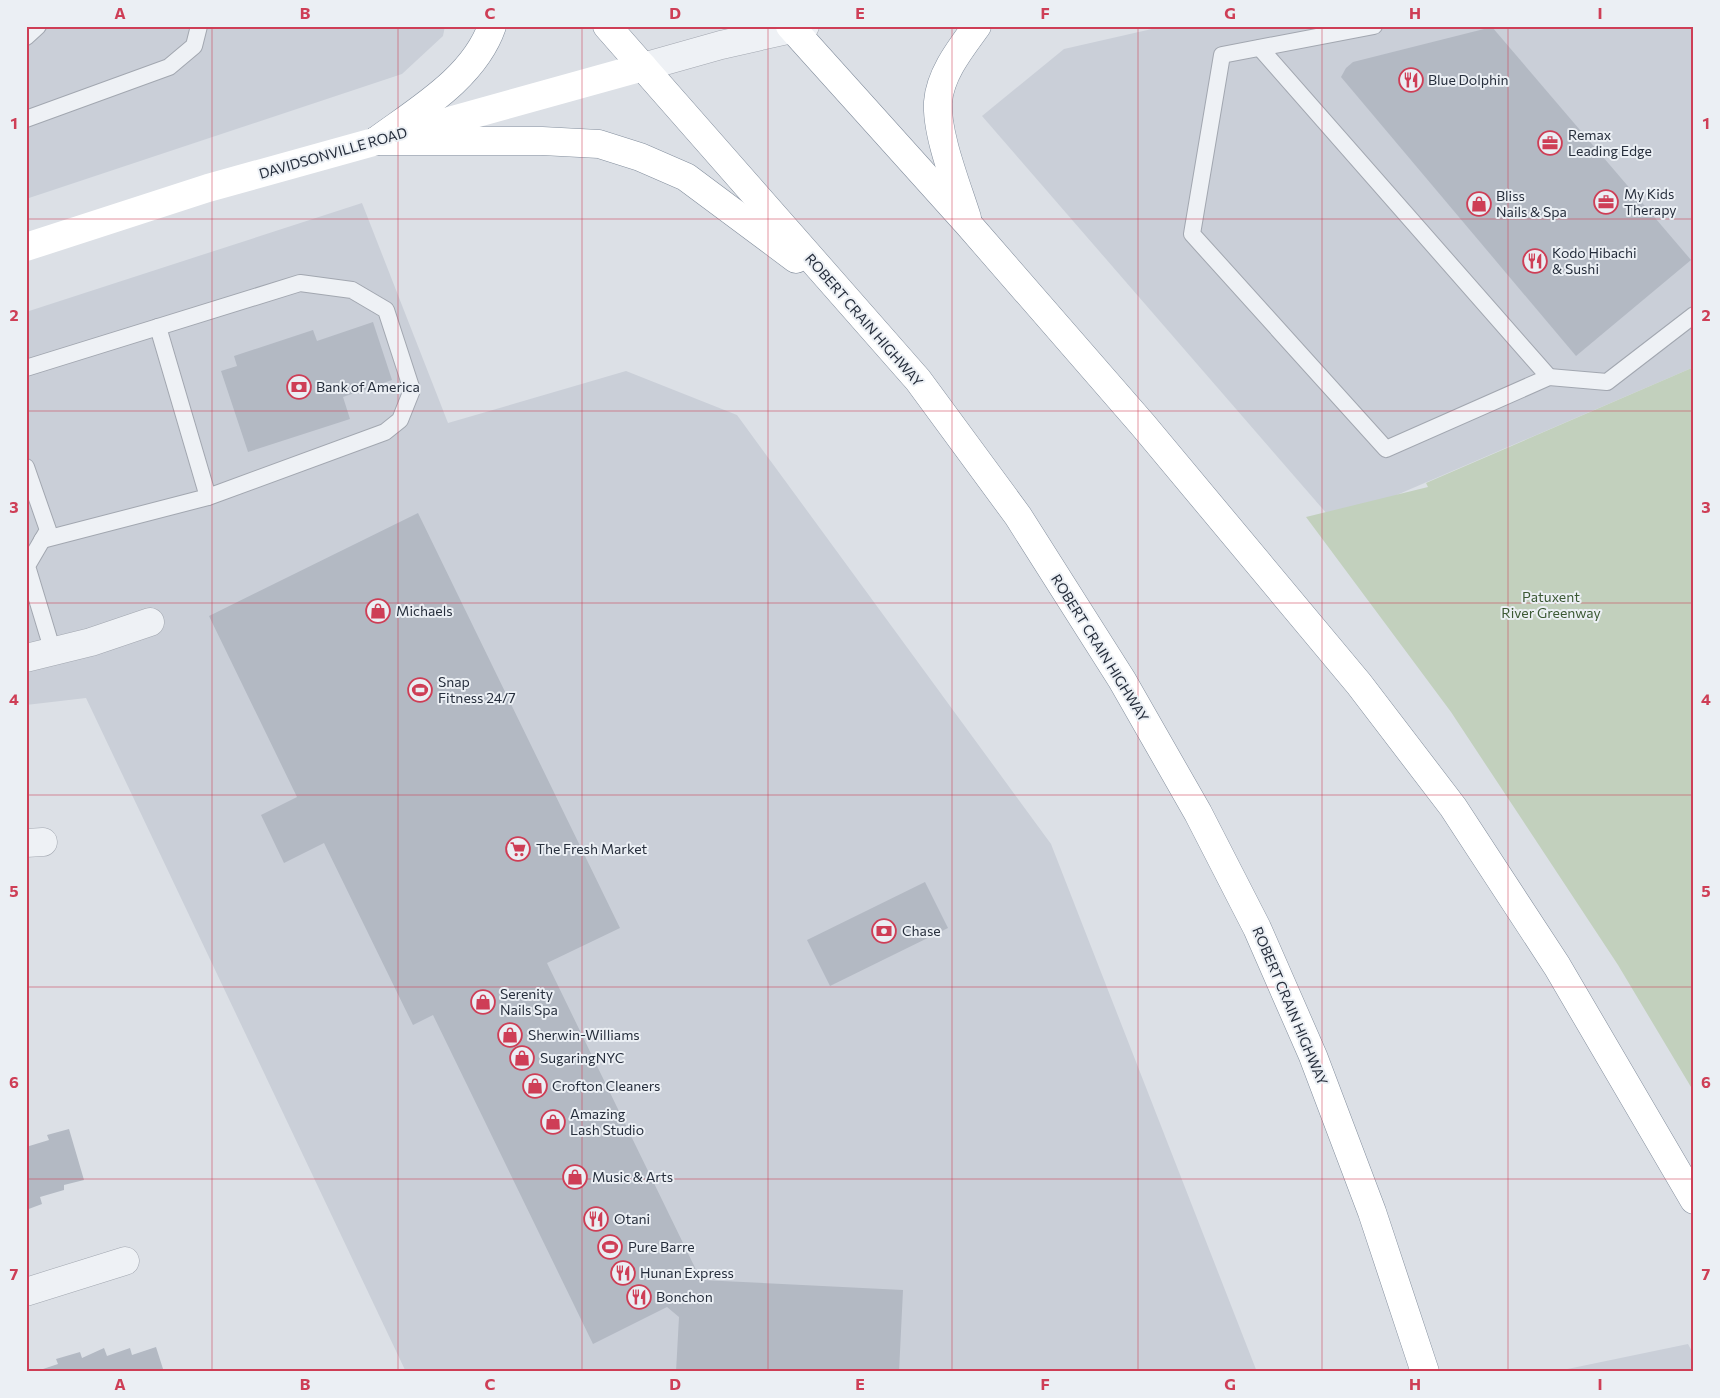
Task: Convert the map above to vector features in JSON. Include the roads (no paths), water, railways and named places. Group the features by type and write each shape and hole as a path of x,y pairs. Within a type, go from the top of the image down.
{"main road":[{"path":"376,141 435,97 469,67 489,36 492,26"},
{"name":"ROBERT CRAIN HIGHWAY","path":"607,26 918,380 1018,516 1122,680 1198,813 1257,928 1313,1056 1372,1212 1425,1372"},
{"path":"969,225 942,133 938,101 945,77 956,54 977,26"},
{"path":"795,27 1143,425 1359,684 1453,807 1557,966 1694,1200"},
{"name":"DAVIDSONVILLE ROAD","path":"26,248 208,188 643,67"},
{"path":"376,141 542,141 599,144 640,157 686,177 840,292"}],"street":[{"path":"643,67 795,27"},
{"path":"26,658 53,652 150,622"},
{"path":"26,1292 126,1261"}],"lane":[{"path":"26,37 38,26"},
{"path":"26,119 170,67 194,46 199,26"},
{"path":"1374,26 1222,55 1192,234 1386,448 1549,377 1607,382 1694,315"},
{"path":"1260,48 1549,377"},
{"path":"26,368 300,284 352,290 386,310 412,390 400,420 385,432 208,497 42,540"},
{"path":"158,327 208,497"},
{"path":"26,467 48,530 26,566 53,652"}],"place":[{"name":"Blue Dolphin","path":"1411,80"},
{"name":"Remax Leading Edge","path":"1550,143"},
{"name":"My Kids Therapy","path":"1606,202"},
{"name":"Bliss Nails & Spa","path":"1479,204"},
{"name":"Kodo Hibachi & Sushi","path":"1535,261"},
{"name":"Bank of America","path":"299,387"},
{"name":"Michaels","path":"378,611"},
{"name":"Snap Fitness 24/7","path":"420,690"},
{"name":"The Fresh Market","path":"518,849"},
{"name":"Chase","path":"884,931"},
{"name":"Serenity Nails Spa","path":"483,1002"},
{"name":"Sherwin-Williams","path":"510,1035"},
{"name":"SugaringNYC","path":"522,1058"},
{"name":"Crofton Cleaners","path":"535,1086"},
{"name":"Amazing Lash Studio","path":"553,1122"},
{"name":"Music & Arts","path":"575,1177"},
{"name":"Otani","path":"596,1219"},
{"name":"Pure Barre","path":"610,1247"},
{"name":"Hunan Express","path":"623,1273"},
{"name":"Bonchon","path":"639,1297"}],"park label":[{"name":"Patuxent River Greenway","path":"1551,606"}]}
